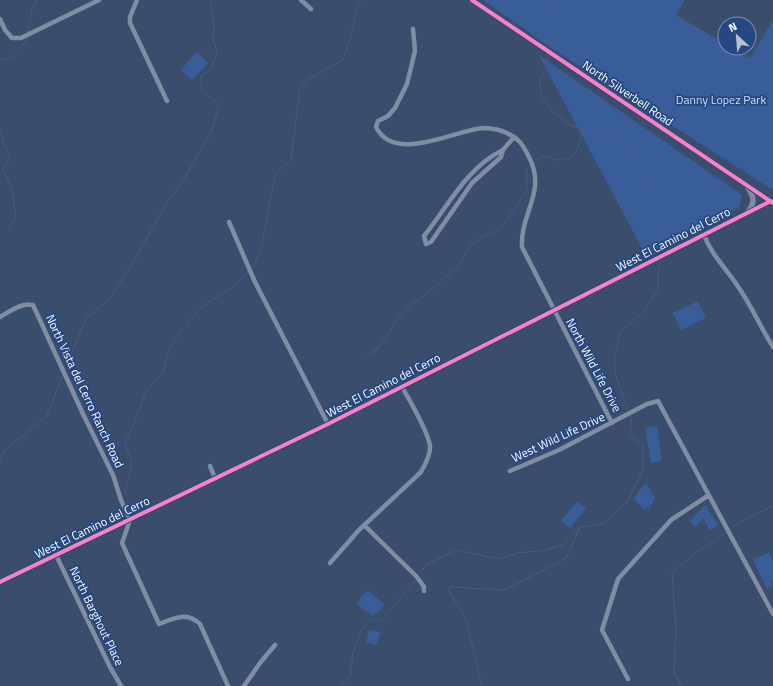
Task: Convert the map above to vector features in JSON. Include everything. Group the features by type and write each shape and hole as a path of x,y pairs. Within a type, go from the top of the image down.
{"main road":[{"name":"North Silverbell Road","path":"472,0 772,201"},
{"path":"746,184 753,196 754,202 746,214"}],"street":[{"path":"0,19 8,36 12,38 21,38 99,0"},
{"path":"138,0 130,17 130,23 167,101"},
{"path":"301,0 311,9"},
{"path":"413,29 415,51 407,84 399,103 392,112 375,122 378,130 392,143 426,142 483,128 503,131 514,137 503,150 495,154 466,180 424,236 426,244 431,242 472,183 501,157 503,150"},
{"name":"North Wild Life Drive","path":"514,137 520,142 530,159 534,169 536,183 523,230 522,247 612,423"},
{"name":"West El Camino del Cerro","path":"0,582 328,424 772,201"},
{"path":"229,222 252,275 328,424"},
{"path":"704,235 713,255 722,264 739,288 773,347"},
{"name":"North Vista del Cerro Ranch Road","path":"0,317 22,306 28,304 33,305 113,475 121,500 130,520"},
{"path":"330,563 364,525 421,472 428,457 430,447 428,440 402,387"},
{"name":"West Wild Life Drive","path":"510,471 559,450 647,404 658,402 708,494"},
{"path":"210,466 215,478"},
{"path":"628,679 602,630 618,579 671,520 708,494 773,614"},
{"path":"130,520 122,543 159,624 184,615 196,620 200,624 228,686"},
{"path":"364,525 417,577 424,587 424,591"},
{"name":"North Barghout Place","path":"56,555 108,664 121,686"},
{"path":"244,686 260,662 276,645"}],"green space":[{"name":"Danny Lopez Park","path":"483,0 685,0 676,15 717,39 717,56 746,56 750,58 751,56 757,56 757,46 773,20 773,188 771,189 550,47"},
{"path":"197,51 208,63 192,80 181,70"},
{"path":"539,55 742,195 739,207 645,254"},
{"path":"698,301 706,318 681,330 673,313"},
{"path":"657,426 662,461 651,463 645,428"},
{"path":"646,483 655,498 649,509 647,507 645,510 634,499"},
{"path":"577,501 586,508 570,528 561,521"},
{"path":"705,505 718,525 710,531 703,518 695,527 690,521"},
{"path":"769,552 773,561 773,580 771,581 773,586 767,589 753,560"},
{"path":"368,590 385,605 373,616 357,604 361,596"},
{"path":"369,630 380,632 377,645 366,642"}],"waterway":[{"path":"28,33 32,10 37,0"},
{"path":"65,369 86,318 109,300 131,266 169,199 181,184 211,132 218,111 218,106 215,101 203,91 200,83 202,75 211,70 217,52 213,39 214,25 211,0"},
{"path":"251,268 255,263 262,245 275,174 291,160 300,87 309,79 343,60 358,5 362,0"},
{"path":"552,50 558,33 553,0"},
{"path":"0,60 13,56 22,47 27,38"},
{"path":"550,55 540,80 541,96 552,111 570,125 587,131 612,135 625,143 651,180 656,194 653,208 657,221 664,228 668,247 665,253"},
{"path":"0,127 3,142 10,158 3,169 12,190 16,216 9,228"},
{"path":"536,161 543,156 558,160 571,158 577,150 583,130"},
{"path":"366,355 375,351 383,342 398,318 411,304 422,298 459,265 470,246 481,238 501,229 527,190 527,168"},
{"path":"629,412 616,376 614,360 620,332 643,312 658,290 658,275 661,259"},
{"path":"186,325 202,307 236,285 248,271"},
{"path":"125,494 132,461 125,445 146,392 163,372 170,347 184,327"},
{"path":"0,463 3,452 47,416 63,374"},
{"path":"419,575 426,565 455,550 499,559 518,553 546,550 564,544 579,528 605,523 627,502 643,469 643,445 629,435 632,422 630,415"},
{"path":"729,530 746,519 773,506"},
{"path":"482,686 466,619 448,590 450,587 505,590 566,558 580,528"},
{"path":"681,686 674,671 676,629 672,573 694,554 727,532"},
{"path":"341,686 350,676 353,653 361,630 371,620 382,620 416,580"}],"cycle path":[{"path":"472,0 773,203"},
{"path":"0,582 328,424 771,201"}]}
